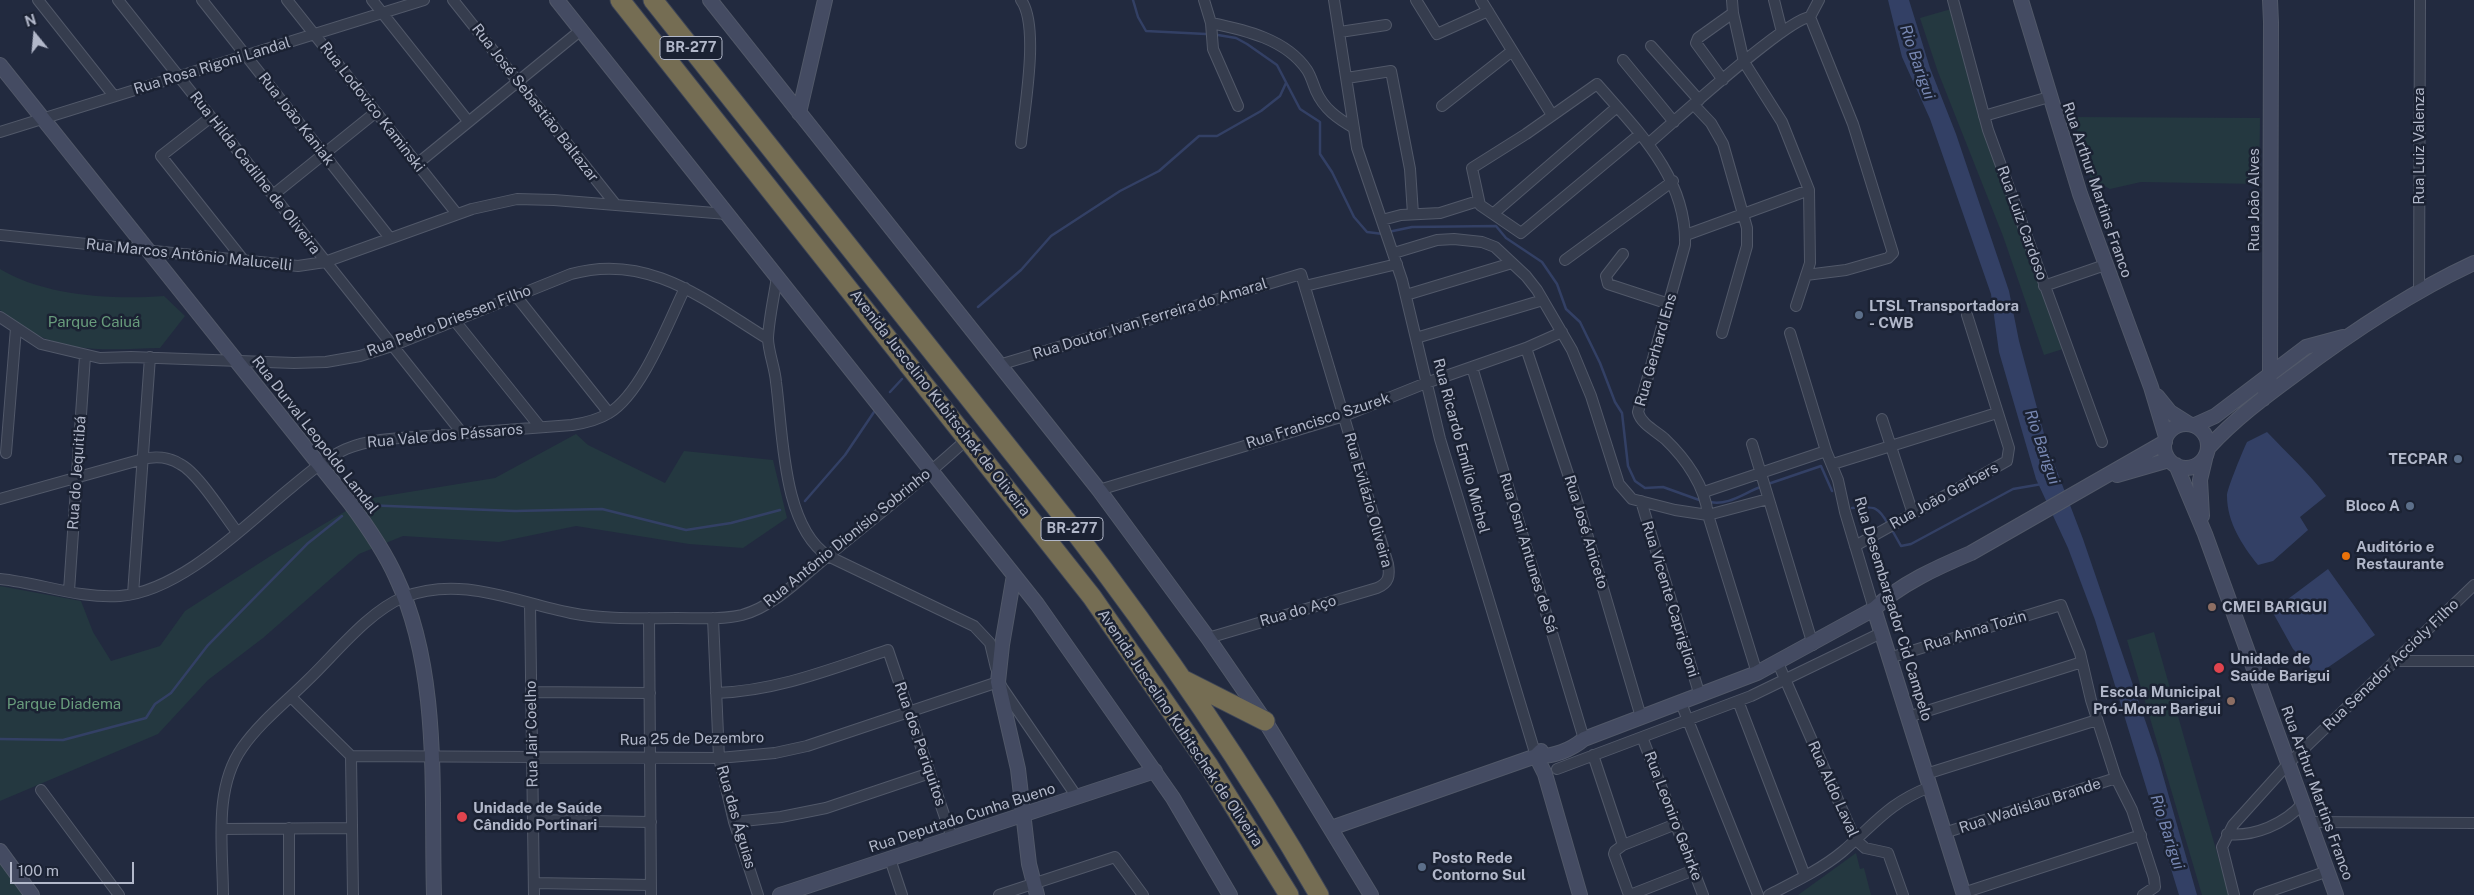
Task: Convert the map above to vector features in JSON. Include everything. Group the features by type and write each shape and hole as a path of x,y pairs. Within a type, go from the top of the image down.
{"highway":[{"name":"Avenida Juscelino Kubitschek de Oliveira","path":"620,0 1058,552 1209,766 1290,895"},
{"name":"BR-277","path":"653,0 1060,512 1183,680 1251,783 1319,895"},
{"path":"1183,680 1265,721"}],"street":[{"path":"38,0 114,96"},
{"name":"Rua Hilda Cadilhe de Oliveira","path":"118,0 462,434"},
{"name":"Rua João Kaniak","path":"202,0 390,238"},
{"name":"Rua Lodovico Kaminski","path":"287,0 457,214"},
{"path":"372,0 468,122"},
{"name":"Rua Rosa Rigoni Landal","path":"0,132 424,0"},
{"name":"Rua José Sebastião Baltazar","path":"454,0 616,205"},
{"path":"557,0 1014,575 1155,771 1185,817 1230,895"},
{"path":"710,0 1099,490 1208,638 1265,721 1371,895"},
{"path":"1021,0 1028,12 1031,38 1021,143"},
{"path":"1204,0 1211,23 1213,49 1238,106"},
{"name":"Rua Ricardo Emílio Michel","path":"1334,0 1354,128 1364,170 1394,253 1406,295 1426,383 1473,553 1536,756 1545,774 1580,895"},
{"path":"1416,0 1437,34 1488,11"},
{"path":"1481,0 1552,115 1472,168 1478,201 1482,208 1494,213 1521,233 1640,134"},
{"path":"1732,0 1744,62 1782,122 1809,190 1810,263 1796,306"},
{"path":"1774,0 1782,32"},
{"path":"1648,144 1744,62 1782,32 1810,16 1819,0"},
{"name":"Rua Luiz Cardoso","path":"1953,0 1984,116 2102,442"},
{"name":"Rua Arthur Martins Franco","path":"2021,0 2049,97 2105,265 2151,387 2165,439"},
{"name":"Rua João Alves","path":"2263,399 2269,385 2270,373 2270,0"},
{"name":"Rua Luiz Valenza","path":"2419,292 2420,0"},
{"path":"799,113 823,2"},
{"path":"1723,80 1696,43 1698,38 1733,13"},
{"path":"1806,275 1846,270 1888,258 1893,254 1853,124 1810,16"},
{"path":"1211,23 1253,33 1285,49 1306,69 1320,99 1329,112 1354,128"},
{"path":"1340,32 1386,25"},
{"path":"417,164 580,30"},
{"path":"1651,46 1697,103 1723,144 1744,215 1748,237 1747,246 1722,333"},
{"path":"1442,106 1512,51"},
{"path":"1623,60 1674,122"},
{"name":"Rua Durval Leopoldo Landal","path":"0,65 350,503 376,541 404,597 424,670 429,706 434,895"},
{"path":"1347,78 1391,71 1410,169 1413,214"},
{"name":"Rua Gerhard Ens","path":"1552,115 1597,84 1648,144 1673,181 1686,235 1684,256 1638,412 1641,420 1674,449 1706,503 1757,673"},
{"path":"1984,116 2049,97"},
{"path":"1494,213 1617,107"},
{"path":"273,196 376,112"},
{"path":"211,117 161,156 245,262"},
{"path":"1565,260 1673,181"},
{"path":"1686,235 1809,190"},
{"name":"Rua Marcos Antônio Malucelli","path":"0,235 245,262 298,266 325,262 457,214 488,204 517,199 542,199 727,214"},
{"path":"1385,228 1413,214 1440,213 1478,201"},
{"path":"1394,253 1437,240 1454,239 1486,243 1494,247 1512,263 1531,283 1562,332 1586,383 1619,484 1627,495 1640,501 1687,513 1706,503 1764,485 1826,451"},
{"path":"1623,254 1606,276 1608,284 1669,304"},
{"path":"1406,295 1512,263"},
{"path":"2165,439 2166,454 2172,463 2182,468 2194,467 2232,423 2349,335 2419,292 2474,263"},
{"path":"1305,286 1397,264"},
{"path":"2044,286 2105,265"},
{"name":"Rua Pedro Driessen Filho","path":"0,317 41,344 104,359 150,357 294,363 326,362 360,356 392,346 571,274 605,267 637,270 685,288 768,339"},
{"name":"Rua Doutor Ivan Ferreira do Amaral","path":"999,365 1301,274"},
{"name":"Rua Evilázio Oliveira","path":"1301,274 1388,564 1387,581"},
{"path":"777,277 768,339 775,371 793,503 809,538 828,556 974,626 990,643 1018,769 1035,889"},
{"name":"Rua Vale dos Pássaros","path":"0,579 107,596 133,594 164,584 186,572 319,464 345,450 373,441 582,423 609,413 623,402 636,384 685,288"},
{"path":"516,296 609,413"},
{"path":"1416,338 1543,300"},
{"path":"1833,464 1997,412 1967,315"},
{"path":"455,321 540,427"},
{"path":"6,453 16,328"},
{"name":"Rua Francisco Szurek","path":"1099,490 1344,416 1426,383 1526,348 1562,332"},
{"name":"Rua Desembargador Cid Campelo","path":"1790,333 1826,451 1833,464 1881,633 1964,894"},
{"path":"1331,828 1536,756 1544,749 1573,738 1584,739 1700,696 1778,663 1874,609 1888,607 1913,593 1946,573 1971,553 2078,492 2165,439 2175,427 2192,424 2215,416 2306,347 2349,335"},
{"name":"Rua José Aniceto","path":"1526,348 1577,500 1642,717"},
{"name":"Rua do Jequitibá","path":"69,591 85,356"},
{"path":"133,594 150,357"},
{"name":"Rua Osni Antunes de Sá","path":"1472,367 1584,739"},
{"name":"Rua Arthur Martins Franco","path":"2151,387 2170,412 2192,424"},
{"name":"Rua João Garbers","path":"1855,546 2007,461 2009,448 1997,412"},
{"path":"1882,419 1913,514"},
{"path":"2192,424 2206,434 2207,453"},
{"name":"Rua Antônio Dionísio Sobrinho","path":"223,895 225,792 231,768 237,756 250,737 373,617 404,597 436,590 468,588 585,615 649,618 735,616 758,609 774,600 932,471 967,438"},
{"path":"1752,444 1813,645"},
{"name":"Rua Arthur Martins Franco","path":"2204,534 2200,492 2207,453"},
{"path":"0,499 143,459 165,458 182,464 237,532"},
{"path":"2095,482 2172,463"},
{"name":"Rua Arthur Martins Franco","path":"2172,463 2204,534 2336,895"},
{"path":"1706,503 1764,485"},
{"name":"Rua Vicente Capriglioni","path":"1640,501 1700,696"},
{"path":"1014,575 1002,645 998,682 1077,797"},
{"name":"Rua do Aço","path":"1208,638 1377,588 1387,581"},
{"name":"Rua Senador Accioly Filho","path":"2227,834 2242,814 2288,764 2474,585"},
{"name":"Rua Jair Coelho","path":"530,603 534,895"},
{"name":"Rua Anna Tozin","path":"1889,658 2061,605 2082,662"},
{"path":"534,883 651,890 649,618"},
{"name":"Rua das Águias","path":"713,618 719,758 734,822 758,895"},
{"path":"1557,769 1738,702 1881,633"},
{"name":"Rua dos Periquitos","path":"716,693 747,691 787,684 888,650 952,838"},
{"path":"2394,661 2474,662"},
{"path":"1908,717 2082,662 2097,720 2116,778 2128,801 2141,835 2154,878 2153,890 2143,895"},
{"name":"Rua Aldo Laval","path":"1778,663 1854,839 1865,848 1888,852 1903,895"},
{"name":"Rua 25 de Dezembro","path":"351,756 719,758 791,750 998,682"},
{"path":"532,692 650,693"},
{"path":"291,697 351,756 353,895"},
{"path":"1738,702 1805,876"},
{"path":"1681,703 1758,895"},
{"path":"1769,895 1837,856 1854,839 1928,780 2097,720"},
{"name":"Rua Leoniro Gehrke","path":"1642,737 1703,895"},
{"path":"1593,755 1623,845"},
{"name":"Rua Deputado Cunha Bueno","path":"780,895 1155,771"},
{"path":"734,822 780,817 826,808 930,773"},
{"name":"Rua Wadislau Brande","path":"1944,833 2116,778"},
{"path":"41,790 119,895"},
{"path":"2234,895 2222,853 2227,834 2244,835 2285,820 2303,803"},
{"path":"533,820 651,822"},
{"path":"2310,822 2474,823"},
{"path":"1676,824 1623,845 1615,851 1614,854 1629,895 1694,870"},
{"path":"223,828 352,828"},
{"path":"289,828 289,895"},
{"path":"1964,894 2141,835"},
{"path":"0,851 32,895"},
{"path":"999,895 1035,889 1115,857 1143,895"},
{"path":"890,859 902,895"},
{"path":"2259,895 2328,871"}],"green space":[{"path":"1951,9 2063,349 2044,355 2003,236 1938,72 1920,18"},
{"path":"2073,117 2260,118 2259,184 2141,182 2110,189 2091,179"},
{"name":"Parque Caiuá","path":"0,269 37,285 80,294 123,297 164,296 185,316 160,348 96,349 65,345 35,334 0,310"},
{"name":"Parque Diadema","path":"576,434 588,445 665,483 684,451 773,460 787,518 743,548 689,544 576,526 499,542 403,536 359,554 263,638 208,680 158,734 0,801 0,586 81,601 93,632 111,661 160,646 185,611 272,555 366,499 495,478"},
{"path":"2154,632 2229,895 2202,895 2127,640"},
{"path":"1856,853 1860,869 1864,868 1871,895 1798,895"},
{"path":"0,863 23,895 0,895"}],"water":[{"name":"Rio Barigui","path":"1888,0 1909,0 1930,68 1956,134 2009,291 2019,341 2047,445 2083,539 2158,758 2197,895 2179,895 2095,620 2068,548 2036,479 1999,352 1991,294 1930,119 1902,57"},
{"path":"2267,432 2305,471 2326,496 2300,517 2308,530 2273,561 2258,565 2236,533 2228,506 2227,492 2247,442"},
{"path":"2328,569 2375,635 2314,677 2308,664 2293,649 2272,611"}],"waterway":[{"path":"1133,0 1138,17 1146,31 1206,34"},
{"path":"1218,35 1236,38 1277,65 1300,109 1320,122 1320,154 1332,172 1354,217 1367,232 1383,234"},
{"path":"978,307 1021,270 1051,236 1120,191 1159,171 1199,136 1217,136 1261,111 1280,96 1286,83"},
{"path":"1388,232 1412,227 1496,226 1506,238 1542,262 1557,284 1566,309 1580,322 1600,363 1615,402 1622,413 1628,466 1635,481 1645,488 1663,487 1702,501"},
{"path":"890,392 902,379"},
{"path":"805,501 845,455 874,412"},
{"path":"1768,484 1821,466 1832,491"},
{"name":"Rio Barigui","path":"1892,530 1901,546 1911,544 2013,489 2042,484"},
{"path":"1710,502 1724,502 1763,486"},
{"path":"363,505 515,511 602,509 686,530 731,523 780,510"},
{"path":"1852,508 1874,508 1881,513 1888,524"},
{"path":"0,739 63,740 146,718 155,704 171,693 208,645 307,544 342,516"}],"place":[{"name":"LTSL Transportadora - CWB","path":"1859,315"},
{"name":"TECPAR","path":"2458,459"},
{"name":"Bloco A","path":"2410,506"},
{"name":"Auditório e Restaurante","path":"2346,556"},
{"name":"CMEI BARIGUI","path":"2212,607"},
{"name":"Unidade de Saúde Barigui","path":"2219,668"},
{"name":"Escola Municipal Pró-Morar Barigui","path":"2231,701"},
{"name":"Unidade de Saúde Cândido Portinari","path":"462,817"},
{"name":"Posto Rede Contorno Sul","path":"1422,867"}]}
